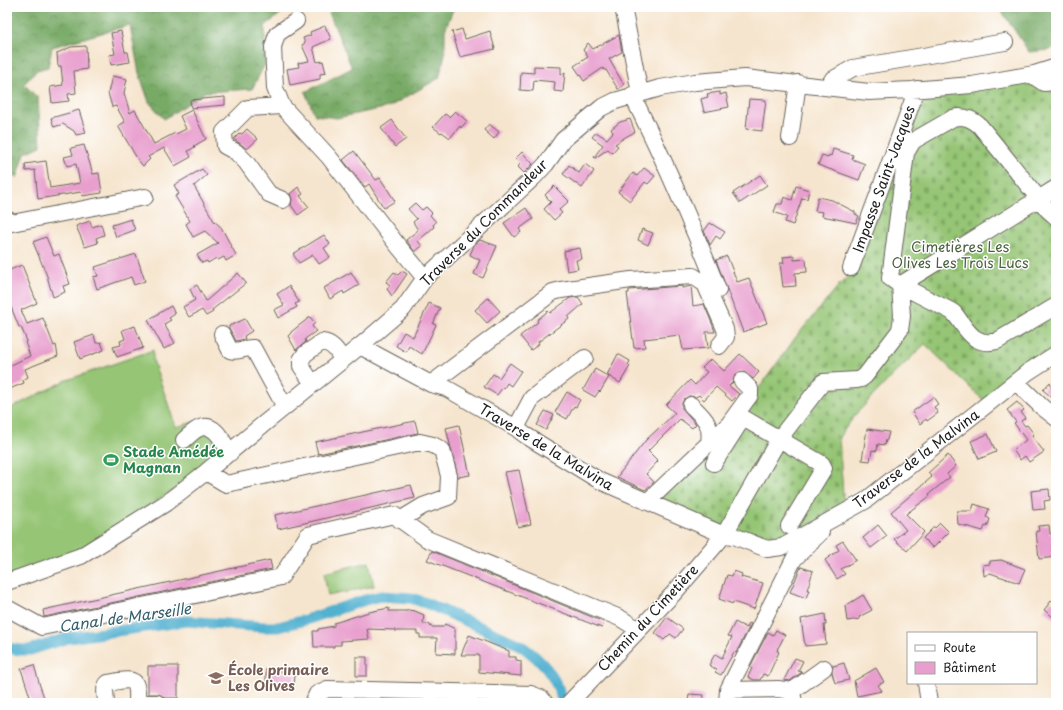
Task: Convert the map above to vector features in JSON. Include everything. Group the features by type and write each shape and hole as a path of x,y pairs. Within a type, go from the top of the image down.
{"street":[{"path":"623,7 636,94 656,146 701,247 718,290"},
{"path":"296,21 277,34 273,47 275,88 282,106 329,157 425,278"},
{"path":"829,87 832,80 853,68 1005,42"},
{"name":"Traverse du Commandeur","path":"7,582 81,556 166,503 206,472 360,346 402,308 425,278 533,178 546,164 563,140 601,108 615,101 636,94 695,82 745,78 869,92 972,85 1034,74 1056,67"},
{"path":"1034,74 1035,77 1044,83 1056,82"},
{"path":"790,138 798,83"},
{"name":"Impasse Saint-Jacques","path":"851,268 917,89"},
{"path":"282,106 248,108 224,132 225,146 236,152 246,162 269,194 283,200"},
{"path":"1056,217 980,126 970,118 958,116 917,139 909,147 904,160 890,278 900,285 951,311 973,338 990,343 997,341 1056,306"},
{"path":"900,285 1056,188"},
{"path":"10,221 145,197"},
{"path":"431,384 553,292 631,280 693,276 705,284 725,329 726,337 719,346"},
{"name":"Chemin du Cimetière","path":"570,701 674,593 724,535 779,439 823,382 857,380 865,376 900,330 902,316 900,285"},
{"path":"222,334 230,350 235,352 248,347 254,348 285,407"},
{"path":"313,384 301,366 301,360 305,354 322,342 333,346 343,360"},
{"name":"Traverse de la Malvina","path":"360,346 431,384 446,388 516,428 600,481 724,535 734,536 767,549 782,547 865,502 1028,372 1056,354"},
{"path":"516,428 532,398 585,358"},
{"path":"647,502 729,424 750,394 750,389 742,381"},
{"path":"1016,382 1056,418"},
{"path":"691,405 706,420 710,432 709,443"},
{"path":"714,463 743,419 747,419 822,464 824,466 789,526"},
{"path":"184,440 198,428 205,427 215,431 230,453"},
{"path":"206,472 226,484 420,442 433,445 442,450 449,476 448,497 423,506 400,520"},
{"path":"7,608 42,627 281,577 308,535 394,516 427,539 620,618 639,630"},
{"path":"728,696 794,559 836,517"},
{"path":"728,696 778,689 793,697 824,668"},
{"path":"106,703 106,685 108,683 128,680 134,682 136,685 137,703 158,703"},
{"path":"926,684 929,703"},
{"path":"314,703 317,694 327,690 531,694 541,698 545,703"}],"green space":[{"path":"7,7 289,7 265,26 265,64 252,89 205,92 164,119 149,102 139,73 130,25 52,47 48,67 37,70 24,84 38,98 41,146 25,153 17,178 7,169"},
{"path":"307,7 454,7 445,30 445,54 439,78 389,107 337,118 315,115 305,92 352,68 327,8"},
{"path":"999,7 1056,7 1056,46 1050,50 1029,52"},
{"name":"Cimetières Les Olives Les Trois Lucs","path":"1056,72 1056,353 983,400 925,344 856,414 839,437 844,508 783,544 766,544 653,498 731,427 796,337 840,284 851,274 919,93"},
{"name":"Stade Amédée Magnan","path":"153,350 153,360 176,427 212,417 233,445 197,475 76,552 7,577 7,410 67,380"},
{"path":"369,562 374,586 328,596 324,573"}],"building":[{"path":"325,26 331,39 313,47 317,62 323,61 326,73 320,74 320,79 290,85 287,69 299,67 298,63 309,61 302,45 305,43 303,38 311,35 310,32"},
{"path":"462,29 465,39 490,31 495,49 460,57 452,32"},
{"path":"121,31 125,52 128,52 130,62 111,65 109,55 115,54 111,33"},
{"path":"619,35 622,52 609,59 624,85 618,89 606,70 603,68 584,81 574,66 588,57 583,50 588,43 593,49"},
{"path":"86,46 87,69 74,71 76,93 68,94 69,101 52,103 50,87 63,85 61,66 58,66 57,53 71,47"},
{"path":"534,66 561,67 561,75 565,72 563,92 554,91 555,82 534,80 533,91 520,90 521,72 534,73"},
{"path":"112,76 127,79 124,93 130,113 135,110 154,144 186,129 180,116 192,110 206,139 188,151 191,157 175,166 164,148 148,157 150,159 143,166 118,126 125,122 116,106 112,107 108,93"},
{"path":"720,92 720,95 726,93 729,107 704,112 701,99 708,97 707,94"},
{"path":"225,97 225,105 191,108 190,100"},
{"path":"749,99 766,100 762,131 746,129"},
{"path":"79,110 86,133 76,135 74,131 63,124 54,127 51,118"},
{"path":"455,111 467,121 461,128 460,126 450,138 433,127 445,114 449,117"},
{"path":"630,119 635,132 615,144 618,146 612,153 608,149 595,158 594,157 603,145 592,137 596,132 607,139 613,132 611,129 620,122"},
{"path":"392,120 406,139 395,147 381,128"},
{"path":"489,124 499,132 494,139 484,130"},
{"path":"247,129 258,139 247,149 234,139"},
{"path":"84,145 93,174 99,173 102,193 82,196 81,192 38,199 35,170 26,171 25,164 46,161 50,188 80,183 76,164 67,166 64,157 73,155 71,148"},
{"path":"833,149 853,155 852,159 865,164 859,180 818,165 822,155 828,157 829,155 831,156"},
{"path":"354,151 376,180 380,178 395,201 384,208 369,184 365,187 343,160"},
{"path":"522,152 533,164 524,173 518,167 520,164 515,159"},
{"path":"585,164 594,171 582,188 563,174 569,165 579,173"},
{"path":"644,168 655,176 648,184 645,182 630,201 618,192 633,173 637,176"},
{"path":"202,169 207,175 194,186 214,221 221,227 236,255 226,261 224,257 218,260 216,258 208,263 207,261 202,263 197,255 218,243 205,231 193,237 186,224 190,221 175,196 179,194 174,185"},
{"path":"760,175 767,185 740,203 733,193"},
{"path":"554,186 569,201 559,210 562,213 554,220 544,209 551,202 545,195"},
{"path":"796,186 809,190 807,199 802,198 793,225 785,222 787,217 774,212 777,204 782,204 784,197 792,200"},
{"path":"298,187 303,194 300,196 309,207 298,215 291,205 292,199 290,194"},
{"path":"818,197 832,200 855,212 855,214 859,216 856,223 822,216 823,212 815,211"},
{"path":"415,203 422,210 426,207 432,213 430,215 436,222 433,225 434,227 418,241 422,246 415,252 406,240 418,230 413,222 417,219 408,209"},
{"path":"526,208 533,219 519,229 521,232 514,237 504,223"},
{"path":"131,219 135,230 116,237 112,225"},
{"path":"90,221 92,227 101,224 104,235 96,238 98,243 85,247 76,226"},
{"path":"710,223 725,232 720,239 716,236 710,245 704,231"},
{"path":"642,229 653,233 648,245 638,240"},
{"path":"324,235 330,244 324,248 330,257 319,264 313,255 299,263 293,254"},
{"path":"46,237 54,256 59,254 70,284 63,286 65,292 53,297 47,276 33,242"},
{"path":"480,240 497,246 483,278 474,274 480,260 470,255 474,245"},
{"path":"580,248 582,259 576,260 578,269 567,271 564,251"},
{"path":"136,254 145,281 134,285 131,277 97,289 93,277 98,276 95,267"},
{"path":"727,256 737,282 749,278 767,323 743,332 716,260"},
{"path":"794,256 794,260 806,259 807,272 795,273 796,286 783,287 780,263 784,263 783,257"},
{"path":"22,265 37,303 21,310 27,324 43,318 54,346 56,345 58,356 25,369 28,377 23,380 24,383 7,390 7,367 30,356 25,342 27,341 21,327 19,327 7,297 7,271"},
{"path":"402,271 407,274 392,296 387,289 390,285 386,282 394,272 398,275"},
{"path":"351,272 359,285 344,294 343,291 330,299 324,288"},
{"path":"238,273 246,283 212,310 213,312 206,316 202,310 189,317 183,307 195,300 190,289 197,285 206,301"},
{"path":"289,286 299,302 295,304 297,307 278,318 274,310 284,305 277,294"},
{"path":"682,286 682,288 691,286 693,306 704,304 715,332 706,332 708,348 683,350 680,335 644,339 645,347 634,348 627,293 629,293 629,290"},
{"path":"578,297 583,304 568,317 569,319 538,342 539,344 531,350 520,336 538,322 537,320 548,311 550,313 570,298"},
{"path":"488,298 500,311 487,323 475,310"},
{"path":"429,303 440,308 433,324 436,325 422,354 409,346 406,352 396,346 404,332 413,337"},
{"path":"171,306 175,314 169,318 171,320 164,324 175,343 164,349 148,320"},
{"path":"310,317 315,323 312,326 316,331 305,339 306,342 296,350 288,336"},
{"path":"245,319 252,331 244,336 245,339 236,341 229,326"},
{"path":"135,326 143,348 117,357 113,347 121,345 120,341 125,339 122,330"},
{"path":"94,335 96,343 101,342 104,350 80,359 74,342"},
{"path":"618,354 630,361 628,365 630,366 620,383 607,375"},
{"path":"740,354 759,372 753,379 744,372 739,372 735,375 733,382 729,386 739,394 732,401 716,387 704,400 699,395 696,397 689,396 684,399 682,408 696,424 692,428 680,419 648,451 658,461 646,474 654,482 645,490 617,477 646,440 675,413 666,405 690,380 695,385 707,372 702,368 711,359 724,371"},
{"path":"510,363 521,371 511,386 507,383 497,395 484,387 493,374 499,378"},
{"path":"595,369 609,377 600,392 599,391 595,397 583,390"},
{"path":"1050,382 1056,397 1056,401 1043,390"},
{"path":"567,392 580,400 576,407 574,406 567,419 555,412"},
{"path":"933,397 938,404 934,407 938,413 920,424 912,412"},
{"path":"1017,402 1024,410 1021,412 1025,418 1021,421 1025,426 1027,425 1034,434 1032,436 1044,452 1029,462 1025,456 1020,460 1013,450 1026,440 1007,410"},
{"path":"545,411 554,415 546,430 537,425"},
{"path":"415,421 418,433 318,454 315,442"},
{"path":"459,425 470,475 458,477 446,428"},
{"path":"867,429 889,432 885,445 878,444 877,451 872,450 870,461 862,460"},
{"path":"988,434 996,452 979,459 971,441"},
{"path":"948,455 956,466 947,474 950,477 929,494 930,496 906,514 924,532 907,551 894,539 906,530 891,512 932,477 928,473"},
{"path":"519,470 531,524 518,527 505,472"},
{"path":"411,485 415,498 278,529 275,515"},
{"path":"1049,489 1050,500 1044,501 1045,509 1033,510 1031,491"},
{"path":"974,504 989,509 986,517 990,519 987,527 985,526 983,531 958,524 957,511 972,511"},
{"path":"940,523 949,532 933,548 923,538"},
{"path":"878,525 887,536 871,548 863,538"},
{"path":"1049,525 1050,534 1056,533 1056,557 1039,559 1036,531 1039,531 1038,526"},
{"path":"843,541 856,560 841,569 845,574 837,579 825,560 839,550 836,545"},
{"path":"432,551 604,622 602,628 427,560"},
{"path":"270,560 272,569 44,617 43,610"},
{"path":"1001,560 1025,569 1019,583 990,573 984,576 983,565 990,564 990,561"},
{"path":"801,567 813,571 806,598 790,592"},
{"path":"734,571 742,574 741,577 763,583 754,609 719,599 727,575 732,576"},
{"path":"863,595 872,610 859,617 860,619 847,621 845,606"},
{"path":"1051,601 1056,604 1056,619 1044,610"},
{"path":"389,608 389,611 408,610 424,615 423,624 429,624 431,627 443,627 445,624 455,629 455,654 436,653 437,638 420,638 420,634 417,634 417,631 367,629 369,639 341,641 341,645 334,645 334,647 314,647 313,631 334,626 334,623 369,612"},
{"path":"825,614 826,625 824,625 826,644 805,646 801,619"},
{"path":"667,617 683,629 676,638 670,634 664,640 655,633"},
{"path":"735,622 747,628 749,623 751,624 736,653 734,652 721,675 715,672 717,670 709,665 715,654 722,658 732,637 728,636"},
{"path":"776,630 785,635 777,649 779,652 768,676 763,674 760,680 754,680 748,677 752,668 750,667 768,632 773,635"},
{"path":"469,635 509,651 509,657 516,657 516,660 521,661 521,676 479,672 479,655 461,655"},
{"path":"356,657 367,657 367,676 356,676"},
{"path":"795,658 803,661 798,671 802,672 790,681 784,680"},
{"path":"844,663 849,680 835,683 832,673 833,666"},
{"path":"34,665 46,703 32,703 21,669"},
{"path":"148,666 178,666 178,698 165,698 157,694 148,694"},
{"path":"876,668 884,682 878,685 882,691 857,696 854,681"},
{"path":"266,669 281,669 281,672 295,673 294,688 281,688 281,685 266,684"},
{"path":"689,694 704,695 703,703 688,703"}],"waterway":[{"name":"Canal de Marseille","path":"7,648 30,650 68,638 186,621 278,627 381,596 411,598 426,603 520,645 542,663 548,670 557,685 563,703"}],"place":[{"name":"Stade Amédée Magnan","path":"111,460"},
{"name":"École primaire Les Olives","path":"216,678"}]}
